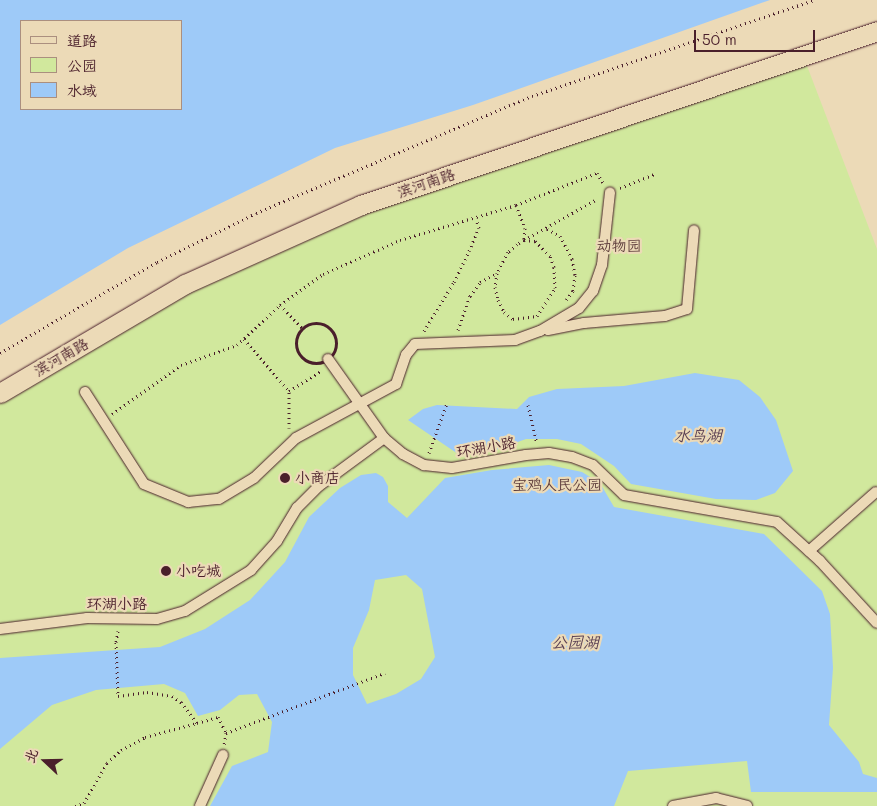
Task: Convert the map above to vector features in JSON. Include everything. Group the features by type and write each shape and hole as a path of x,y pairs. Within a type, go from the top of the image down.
{"street":[{"name":"滨河南路","path":"0,393 185,284 361,205 877,31"}],"lane":[{"path":"540,331 579,308 593,291 602,265 610,192"},
{"path":"85,392 144,484 188,502 219,499 254,478 296,438 361,405 396,384 406,355 415,344 515,340 540,331 584,322 665,316 687,309 694,230"},
{"path":"330,362 384,438"},
{"name":"环湖小路","path":"0,629 20,624 112,616 157,619 185,611 251,570 278,541 296,508 319,486 384,438 403,454 424,465 452,468 539,454 572,457 593,465 624,495 777,522 809,551 877,624"},
{"path":"809,551 876,492"},
{"path":"200,806 223,755"},
{"path":"673,806 716,798 747,806"}],"path":[{"path":"0,353 157,262 256,213 532,96 814,0"},
{"path":"103,421 181,365 237,345 280,305 323,274 400,240 516,205 597,173 610,192"},
{"path":"524,240 543,247 554,267 555,288 544,308 537,316 513,319 504,312 498,300 495,287 498,273 508,252 524,240 547,229 610,192 655,174"},
{"path":"516,205 525,228 524,240"},
{"path":"415,344 454,282 479,228 476,218"},
{"path":"547,229 560,236 567,246 576,275 573,291"},
{"path":"454,343 470,296 480,282 498,273"},
{"path":"280,305 302,328"},
{"path":"289,391 330,362 336,348 331,329 319,323 302,328"},
{"path":"302,328 296,342 300,354 316,363 330,362"},
{"path":"244,339 289,391 291,403 285,447"},
{"path":"433,445 447,404"},
{"path":"528,404 539,454"},
{"path":"116,642 118,696 147,692 172,696 180,702 197,723"},
{"path":"226,733 385,673"},
{"path":"75,806 84,803 108,763 121,750 145,737 218,716 226,733 223,755"}],"green space":[{"name":"宝鸡人民公园","path":"804,58 877,249 877,806 0,806 0,401 185,291 361,214"}],"water":[{"path":"0,0 770,0 473,105 335,148 128,248 0,325"},
{"name":"水鸟湖","path":"695,373 739,380 760,397 776,420 793,471 775,493 756,500 716,499 631,484 614,466 581,444 557,439 526,439 493,451 458,454 408,420 423,409 437,405 517,409 529,397 557,389 624,386"},
{"name":"公园湖","path":"549,465 582,472 600,483 614,507 764,534 822,591 830,614 833,668 829,725 859,762 863,774 877,778 877,792 751,792 747,761 628,771 614,806 210,806 232,766 268,752 272,722 257,694 239,695 220,710 198,716 185,693 164,684 96,690 52,705 0,749 0,658 160,647 205,629 250,600 285,562 309,517 340,488 361,475 376,473 383,477 388,486 388,502 407,518 445,478 492,470","holes":["406,575 422,589 435,657 421,679 396,694 367,704 353,675 353,648 369,610 375,580"]}],"place":[{"name":"小商店","path":"285,478"},
{"name":"小吃城","path":"166,571"}],"park label":[{"name":"动物园","path":"619,246"}]}
